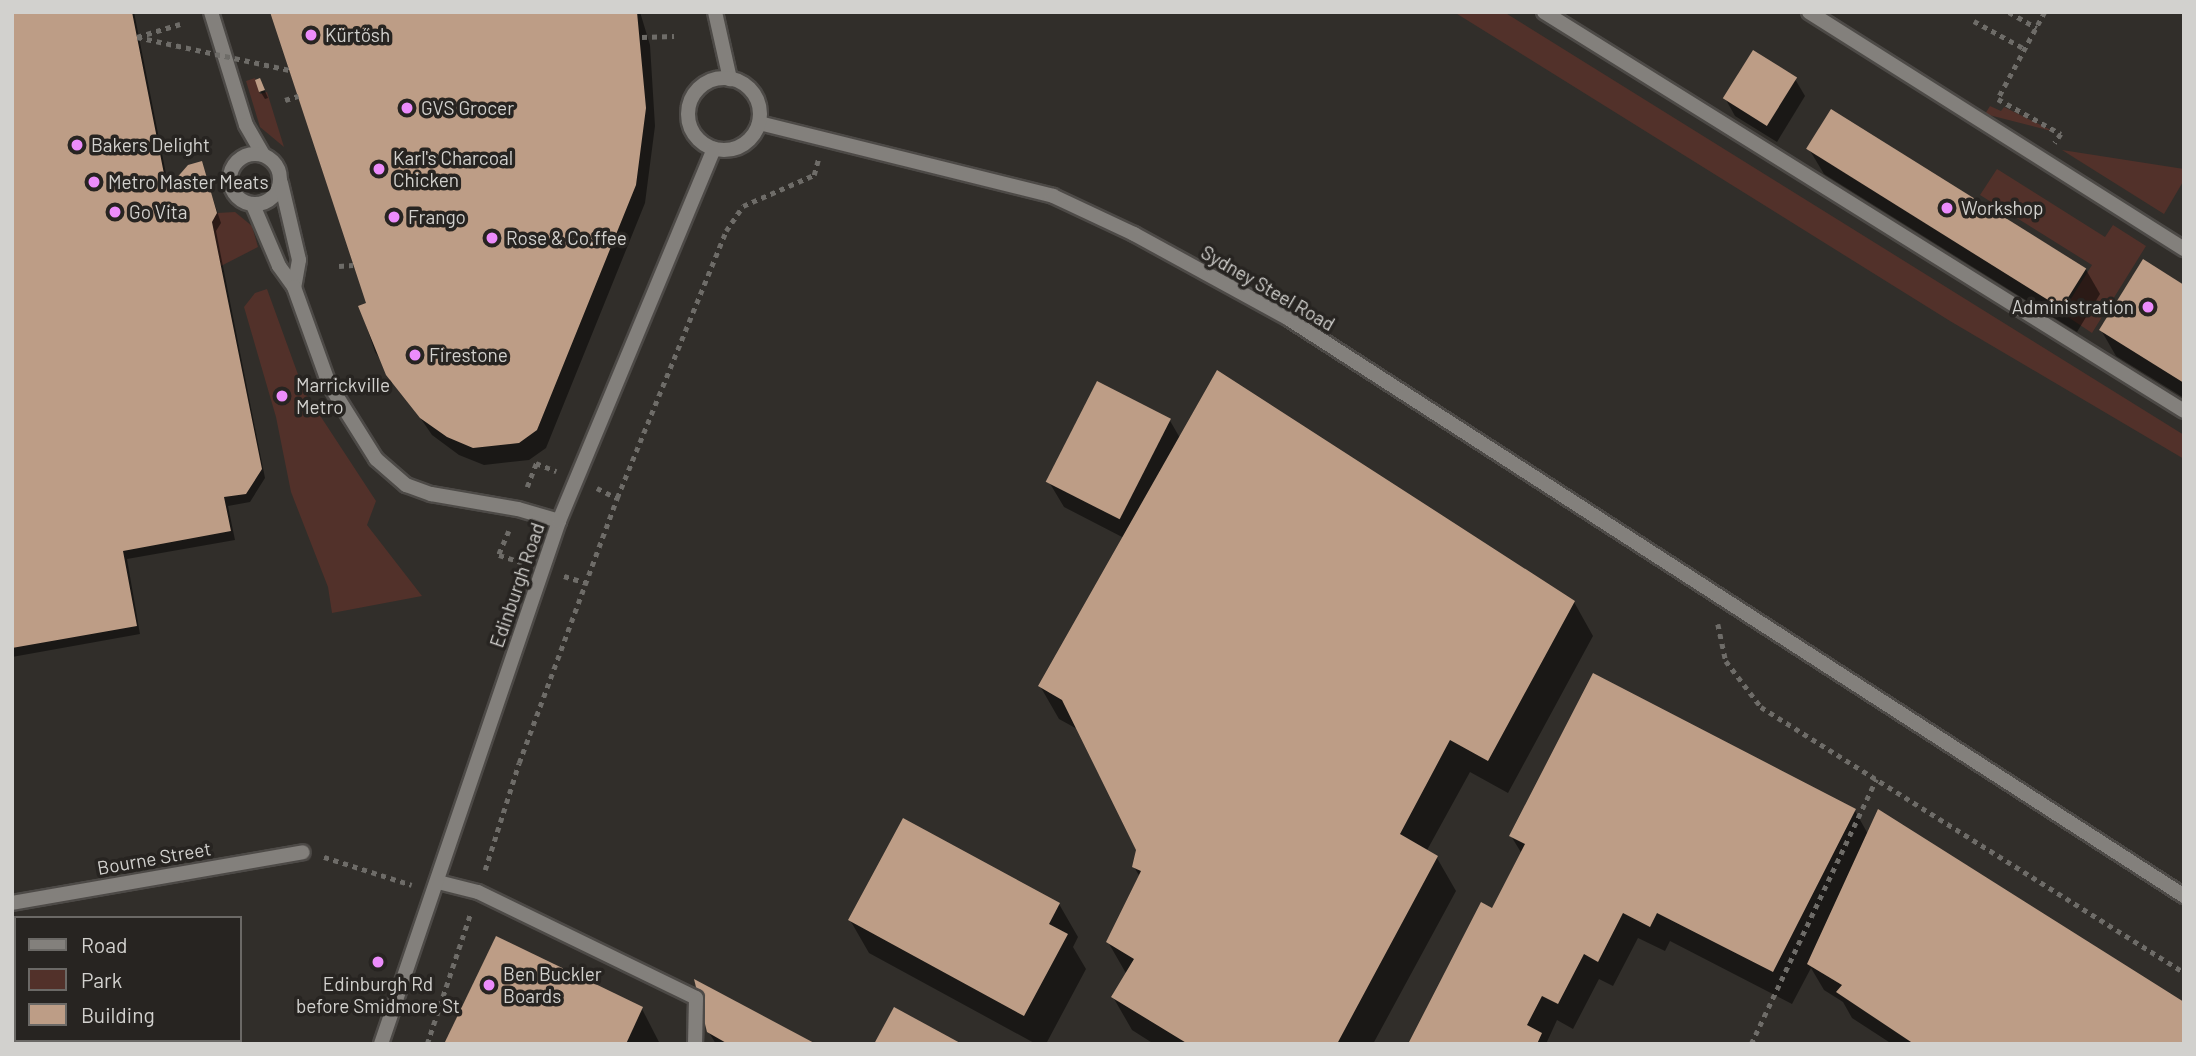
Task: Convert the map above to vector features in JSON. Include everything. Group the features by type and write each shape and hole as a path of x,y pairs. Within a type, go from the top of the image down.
{"street":[{"path":"211,12 246,125 263,155 276,165 281,181 299,260 294,287"},
{"path":"715,12 730,79"},
{"path":"1544,12 2184,411"},
{"path":"1809,12 2184,249"},
{"path":"718,79 730,79 741,83 757,100 759,123 755,133 737,148 714,149 695,135 688,112 698,90 718,79"},
{"name":"Sydney Steel Road","path":"759,123 1053,197 1135,234 1289,319 2184,896"},
{"name":"Edinburgh Road","path":"381,1044 436,889 559,521 714,149"},
{"path":"263,155 239,159 231,173 232,190 253,205 279,266 294,287 329,384 376,459 405,485 431,494 518,509 559,521"},
{"path":"253,205 275,196 281,181"},
{"name":"Bourne Street","path":"12,903 303,852"},
{"path":"436,889 478,892 696,998 695,1044"}],"path":[{"path":"2009,12 2037,28"},
{"path":"2045,12 1998,99 2061,134 2052,149"},
{"path":"1974,21 2025,50"},
{"path":"180,24 137,37 289,69"},
{"path":"642,37 674,36"},
{"path":"285,100 298,96"},
{"path":"427,1044 519,763 617,498 726,231 743,206 814,175 823,139"},
{"path":"339,266 353,265"},
{"path":"536,463 561,473"},
{"path":"594,487 617,498"},
{"path":"499,555 513,560"},
{"path":"571,578 587,583"},
{"path":"1711,592 1726,661 1761,707 2184,972"},
{"path":"1751,1044 1876,778"},
{"path":"303,852 436,889"}],"green space":[{"path":"1454,12 1504,12 2184,435 2184,459 1950,321"},
{"path":"255,78 260,94 267,92 284,147 260,127 246,81"},
{"path":"1990,106 2001,111 2004,107 2055,132 1985,114"},
{"path":"2062,150 2184,169 2184,180 2164,214"},
{"path":"1997,169 2105,237 2113,225 2146,246 2092,333 2062,313 2092,265 1980,195"},
{"path":"235,212 252,226 258,247 221,266 212,222 217,213"},
{"path":"267,289 304,391 376,501 367,525 422,596 332,613 328,587 291,492 276,417 244,307 255,293"}],"building":[{"path":"12,12 132,12 167,189 188,165 202,161 217,213 212,222 262,469 246,494 224,497 231,531 123,551 137,626 12,648"},
{"path":"270,12 637,12 646,108 636,185 537,430 519,443 473,448 447,437 420,418 386,375 358,306 366,303"},
{"path":"1753,50 1797,78 1767,126 1723,98"},
{"path":"260,78 265,90 259,92 255,80"},
{"name":"Workshop","path":"1831,109 2086,269 2061,308 1806,149"},
{"name":"Administration","path":"2143,259 2184,285 2184,383 2099,330"},
{"path":"1217,370 1575,601 1488,761 1450,740 1400,834 1438,856 1337,1044 1188,1044 1111,997 1134,959 1106,942 1141,871 1132,867 1136,850 1062,700 1038,686"},
{"path":"1097,381 1171,419 1120,519 1046,482"},
{"path":"1593,673 1856,809 1773,972 1657,913 1650,927 1623,913 1598,962 1584,954 1558,1004 1542,996 1527,1025 1542,1033 1537,1044 1408,1044 1481,902 1492,908 1525,844 1509,836"},
{"path":"1878,809 2184,1002 2184,1044 1914,1044 1836,992 1842,985 1807,964"},
{"path":"903,818 1060,903 1049,924 1068,934 1024,1016 848,920"},
{"path":"496,936 643,1007 626,1044 444,1044"},
{"path":"694,979 816,1044 728,1044 707,1032"},
{"path":"894,1007 962,1044 874,1044"}],"place":[{"name":"Kürtősh","path":"311,35"},
{"name":"GVS Grocer","path":"407,108"},
{"name":"Bakers Delight","path":"77,145"},
{"name":"Karl's Charcoal Chicken","path":"379,169"},
{"name":"Metro Master Meats","path":"94,182"},
{"name":"Workshop","path":"1947,208"},
{"name":"Go Vita","path":"115,212"},
{"name":"Frango","path":"394,217"},
{"name":"Rose & Co.ffee","path":"492,238"},
{"name":"Administration","path":"2148,307"},
{"name":"Firestone","path":"415,355"},
{"name":"Marrickville Metro","path":"282,396"},
{"name":"Edinburgh Rd before Smidmore St","path":"378,962"},
{"name":"Ben Buckler Boards","path":"489,985"}]}
